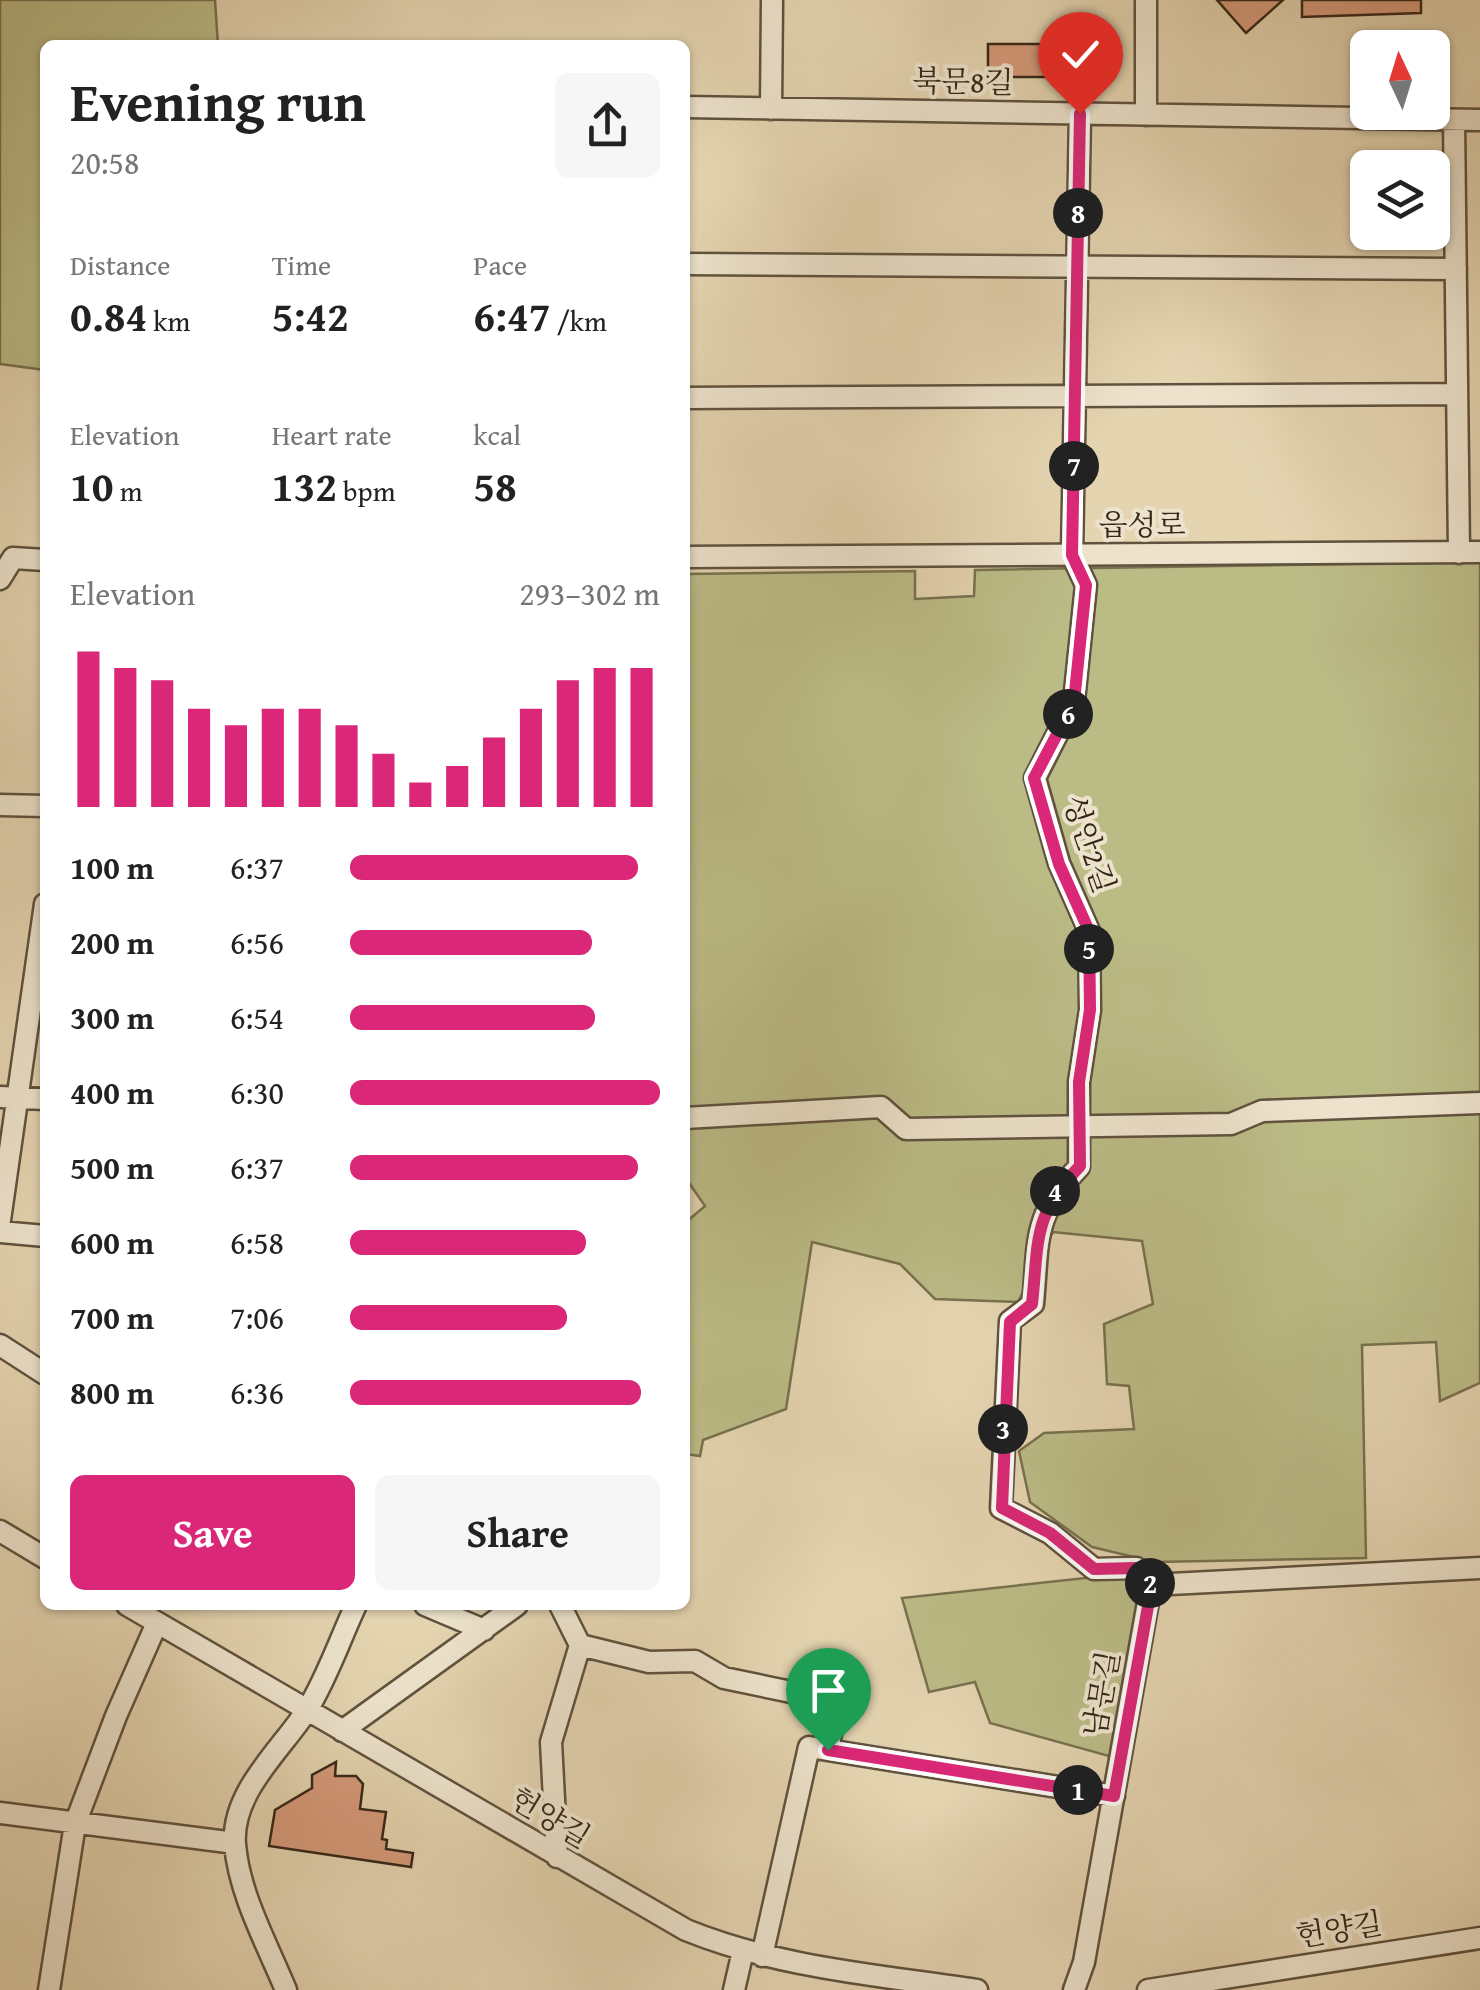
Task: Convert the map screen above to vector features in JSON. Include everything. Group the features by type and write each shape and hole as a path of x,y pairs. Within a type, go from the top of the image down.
{"street":[{"path":"771,109 772,0"},
{"path":"1146,0 1146,115"},
{"name":"북문8길","path":"690,107 1480,120"},
{"path":"1072,555 1080,114"},
{"path":"1454,120 1457,394 1470,552"},
{"path":"690,264 1456,268"},
{"path":"690,398 1457,394"},
{"name":"읍성로","path":"690,558 1470,552"},
{"name":"성안2길","path":"1072,555 1086,585 1074,702 1034,778 1059,864 1089,931 1090,1010 1079,1082 1080,1166 1054,1194 1038,1231 1032,1304 1010,1322 1002,1508 1050,1533 1094,1569 1136,1568 1152,1584"},
{"path":"0,579 12,558 40,560"},
{"path":"0,805 40,806"},
{"path":"0,1220 9,1098 40,931"},
{"path":"9,1098 40,1099"},
{"path":"690,1118 880,1107 906,1129 1231,1124 1262,1111 1480,1102"},
{"path":"0,1232 40,1236"},
{"path":"0,1345 40,1371"},
{"path":"0,1532 40,1555"},
{"path":"1152,1584 1480,1568"},
{"name":"남문길","path":"1074,1990 1084,1962 1152,1584"},
{"name":"헌양길","path":"136,1610 686,1930 753,1954 823,1970 977,1990"},
{"path":"286,1990 248,1896 235,1843 250,1790 306,1711 354,1610"},
{"path":"437,1610 484,1630"},
{"path":"342,1731 510,1610"},
{"path":"557,1857 552,1742 580,1644 563,1610"},
{"path":"50,1990 75,1824 157,1622"},
{"path":"580,1644 649,1662 695,1661 724,1678 796,1693 832,1728 828,1750"},
{"path":"734,1990 753,1954 809,1747 1114,1796"},
{"path":"0,1813 235,1843"},
{"name":"헌양길","path":"1148,1990 1244,1983 1480,1938"}],"green space":[{"path":"0,0 215,0 218,40 40,40 40,369 0,364"},
{"path":"1480,562 1480,1383 1440,1401 1436,1342 1362,1345 1366,1558 1155,1562 1092,1547 1030,1502 1019,1451 1044,1433 1134,1429 1129,1386 1107,1384 1104,1324 1153,1304 1142,1241 1053,1232 1018,1302 935,1299 900,1264 812,1242 786,1409 703,1440 700,1456 690,1455 690,1219 705,1206 690,1184 690,574 915,571 915,599 974,596 975,570"},
{"path":"1132,1573 1144,1589 1116,1758 990,1723 975,1682 929,1692 902,1598"}],"building":[{"path":"1217,0 1283,0 1246,33"},
{"path":"1302,0 1421,0 1421,13 1302,17"},
{"path":"988,44 1093,44 1093,77 988,77"},
{"path":"336,1762 335,1776 356,1776 363,1784 360,1809 386,1812 382,1839 387,1840 386,1849 413,1853 411,1867 269,1846 275,1810 312,1788 312,1775"}],"route":[{"path":"828,1750 1114,1796 1152,1584 1136,1568 1094,1569 1050,1533 1002,1508 1010,1322 1032,1304 1038,1231 1054,1194 1080,1166 1079,1082 1090,1010 1089,931 1059,864 1034,778 1074,702 1086,585 1072,555 1080,114"}]}
